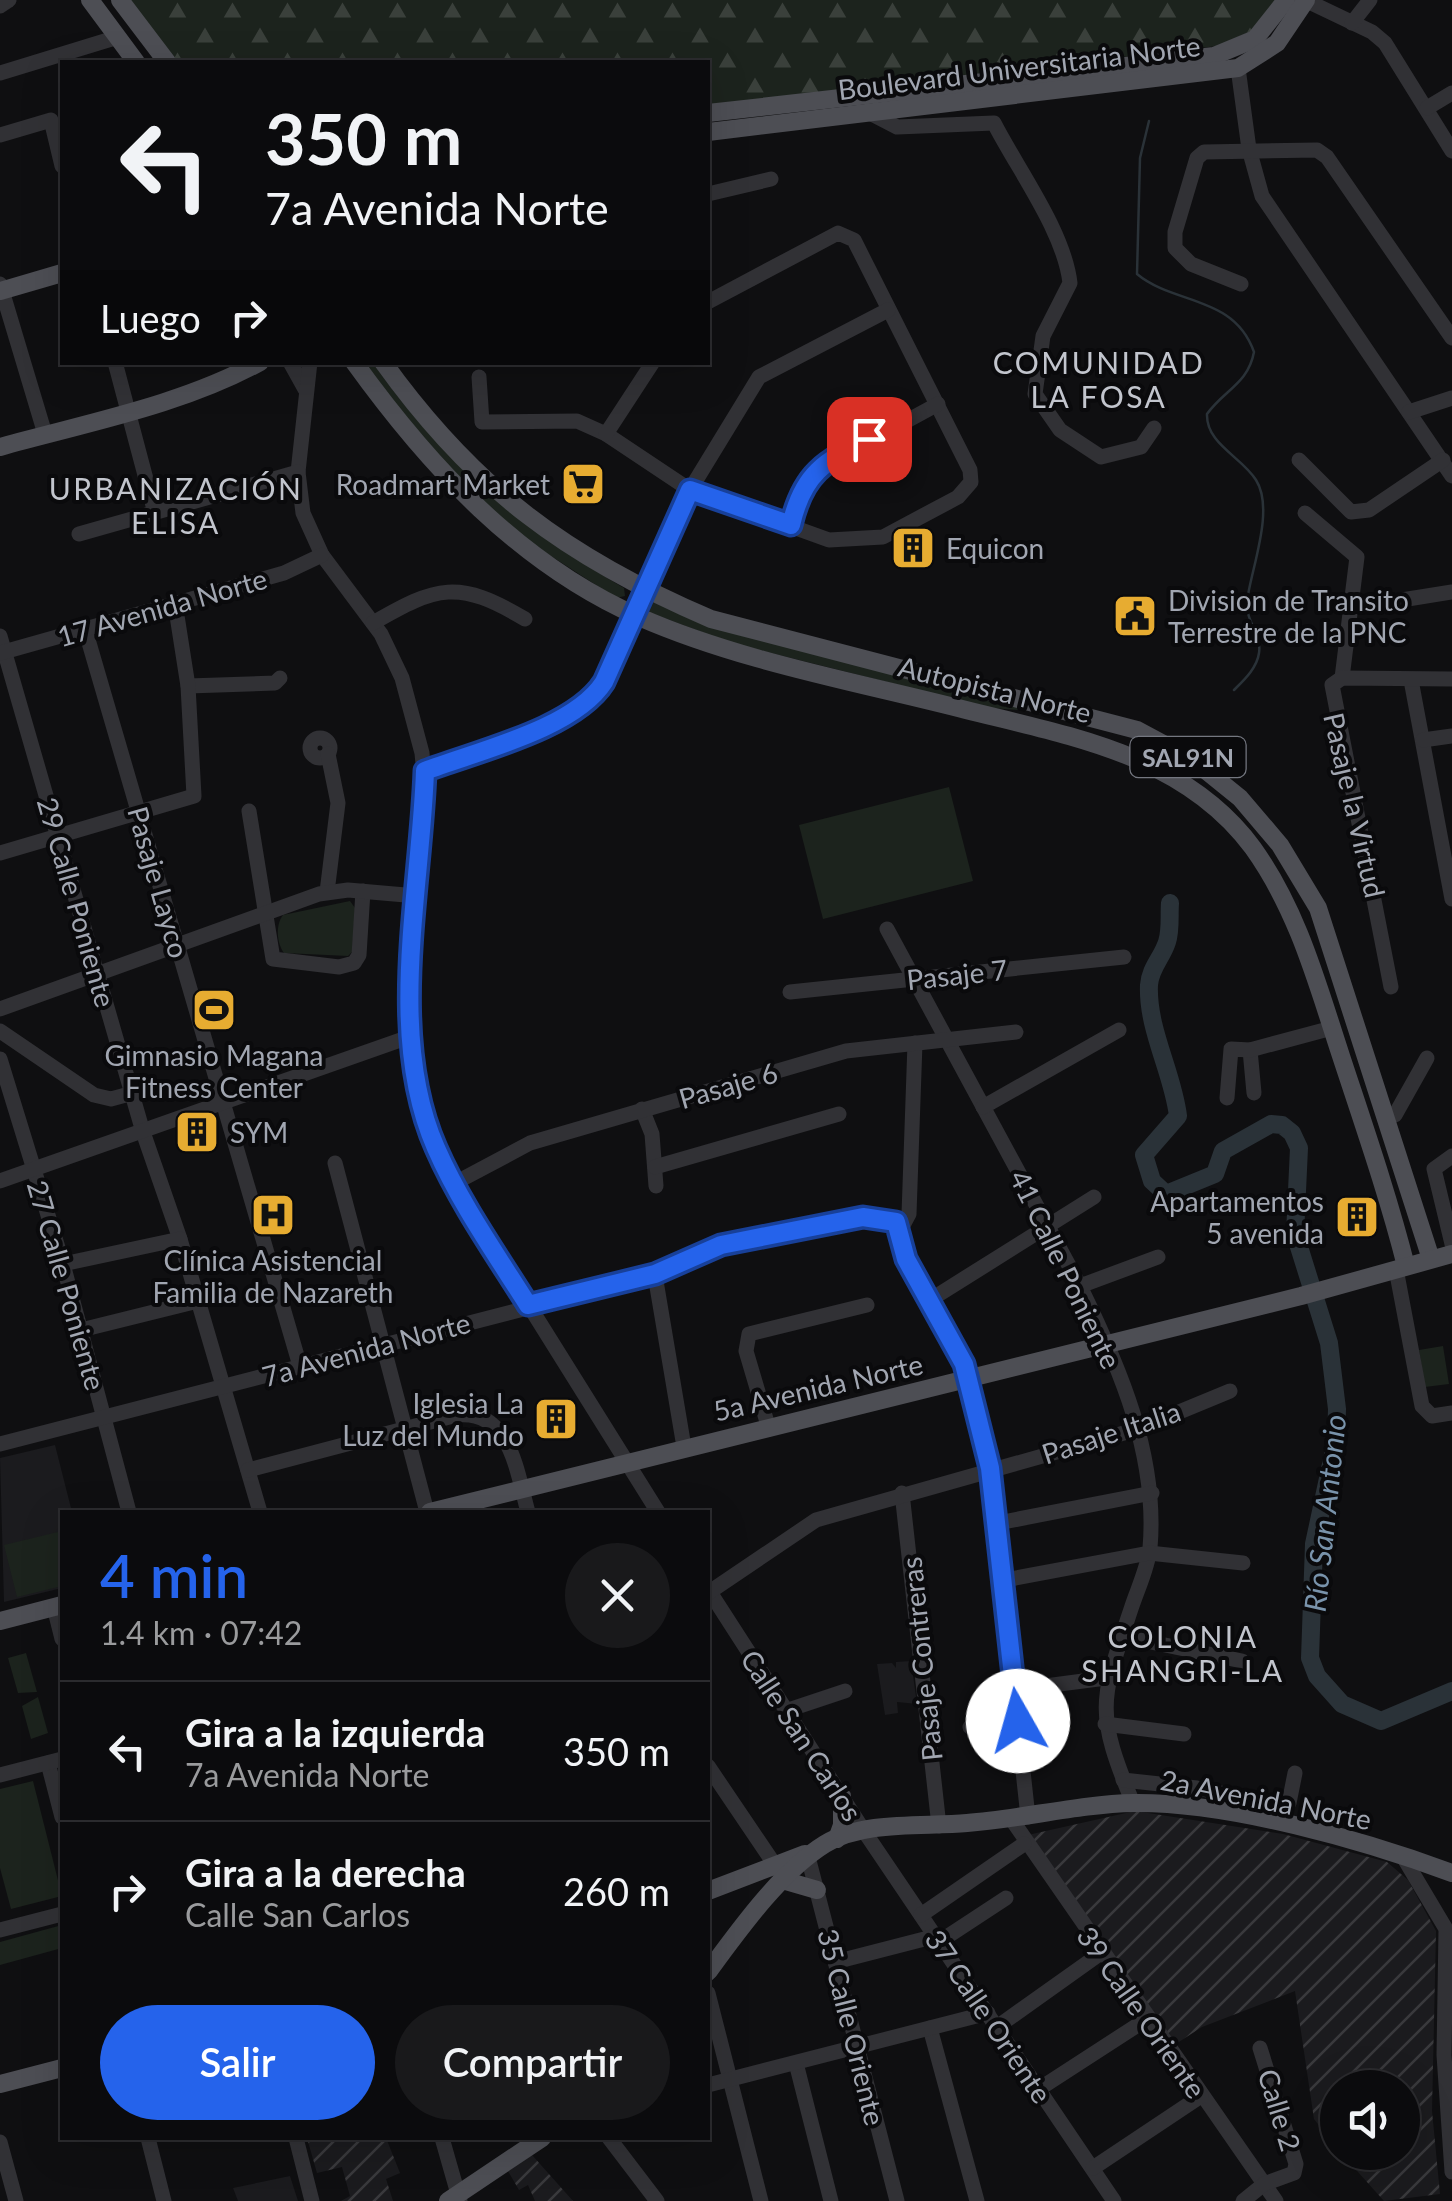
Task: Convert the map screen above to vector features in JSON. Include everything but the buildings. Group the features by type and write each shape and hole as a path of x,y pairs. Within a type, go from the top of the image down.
{"main road":[{"path":"90,0 116,35 129,39 151,60"},
{"path":"120,0 151,60"},
{"name":"Boulevard Universitaria Norte","path":"710,113 1214,56 1255,38 1286,0"},
{"name":"Boulevard Universitaria Norte","path":"710,132 1238,68 1277,43 1306,0"},
{"path":"1,288 60,273"},
{"path":"0,447 128,411 239,374 255,365"},
{"name":"Autopista Norte","path":"356,365 401,428 450,483 542,559 634,615 728,649 1114,747 1170,776 1211,804 1251,846 1294,915 1332,1028 1401,1267"},
{"name":"Autopista Norte","path":"385,365 433,429 499,496 558,542 645,591 710,619 1137,730 1192,760 1240,798 1280,845 1318,908 1432,1259"},
{"path":"990,716 997,711 1036,718 1040,709 1032,702"},
{"path":"1074,737 1064,721 1069,715 1080,714"},
{"name":"5a Avenida Norte","path":"437,1510 1301,1296 1452,1254"},
{"path":"0,1620 58,1606"},
{"path":"831,1842 844,1813 842,1796"},
{"name":"2a Avenida Norte","path":"781,1874 831,1842 864,1831 1020,1819 1133,1803 1264,1822 1402,1855 1452,1873"},
{"path":"710,1969 781,1874"},
{"path":"710,1890 781,1874 817,1890"},
{"path":"742,1881 757,1889 759,1906"},
{"path":"0,2084 60,2069"},
{"path":"456,2199 539,2140"}],"street":[{"path":"0,6 9,0"},
{"path":"1306,0 1385,43 1452,151"},
{"path":"1352,22 1370,0"},
{"path":"0,73 116,35"},
{"path":"1238,68 1249,149 1262,196 1452,476"},
{"path":"1427,108 1452,93"},
{"path":"870,113 897,127 994,123 1062,248 1069,272 1070,282 1040,346 1035,394 1060,430 1101,457 1141,447 1154,428"},
{"path":"0,135 50,120 60,158"},
{"path":"1241,284 1191,264 1173,242 1200,153 1304,147 1327,156 1452,338"},
{"path":"710,194 770,179"},
{"path":"479,376 482,422 577,422 606,434 690,490 830,540 883,537 958,497 971,482 970,470 854,240 838,234 710,301"},
{"path":"1,288 44,434"},
{"path":"425,771 584,706 604,682 690,490 759,377 888,310"},
{"path":"116,365 155,513"},
{"path":"292,365 307,393"},
{"path":"310,365 298,472 302,514 322,555 373,624 402,678 425,771 410,1037 419,1095 434,1144 453,1184 657,1510"},
{"path":"606,434 651,365"},
{"path":"1409,412 1452,398"},
{"path":"791,525 797,498 813,472 938,404"},
{"path":"1298,460 1352,512 1369,510 1444,460"},
{"path":"79,534 298,472"},
{"path":"1305,513 1356,558 1342,678"},
{"name":"17 Avenida Norte","path":"2,647 85,629 293,570 322,555"},
{"path":"373,624 420,596 440,590 470,592 524,618"},
{"path":"1383,603 1452,592"},
{"path":"0,853 190,798 194,791 188,686 176,603"},
{"name":"Pasaje Layco","path":"85,629 300,1366"},
{"name":"29 Calle Poniente","path":"2,647 259,1510"},
{"path":"188,686 276,683 280,678"},
{"name":"Pasaje la Virtud","path":"1391,987 1330,696 1334,680 1342,678 1452,679"},
{"path":"1412,680 1452,898"},
{"path":"1423,740 1452,736"},
{"path":"327,892 338,804 328,754"},
{"path":"249,810 273,960 345,967 360,954 363,891"},
{"path":"0,1009 264,911 327,892 417,896"},
{"name":"41 Calle Poniente","path":"887,930 1080,1286 1108,1344 1138,1429 1152,1493 1150,1553 1106,1678 1105,1724 1133,1803"},
{"name":"Pasaje 7","path":"790,992 1124,956"},
{"path":"1227,1098 1231,1049 1250,1050 1332,1028"},
{"path":"983,1107 1118,1030"},
{"path":"0,1031 94,1095 111,1098 133,1093"},
{"name":"Pasaje 6","path":"453,1184 530,1143 846,1050 1016,1032"},
{"path":"0,1181 410,1037"},
{"path":"916,1043 909,1214 901,1229 906,1259 956,1345 990,1468 1018,1721 1020,1819"},
{"path":"1250,1050 1254,1093"},
{"name":"27 Calle Poniente","path":"0,1058 63,1264 128,1510"},
{"path":"1387,1117 1395,1115 1427,1058"},
{"path":"642,1109 652,1134 656,1186"},
{"path":"654,1166 839,1114"},
{"path":"1452,1156 1434,1169 1452,1244"},
{"path":"335,1163 428,1510"},
{"path":"930,1300 1094,1197"},
{"name":"7a Avenida Norte","path":"1,1441 224,1388 655,1274 721,1245 863,1217 890,1219 901,1229"},
{"path":"63,1264 180,1239"},
{"path":"1080,1286 1158,1257"},
{"path":"1401,1267 1422,1406 1432,1416 1452,1413"},
{"path":"655,1274 684,1447"},
{"path":"81,1330 198,1301"},
{"path":"769,1430 746,1352 749,1334 867,1304"},
{"name":"Pasaje Italia","path":"710,1591 816,1520 1138,1429 1230,1390"},
{"path":"248,1470 463,1414 482,1418 505,1436 527,1510"},
{"name":"Pasaje Contreras","path":"902,1493 940,1826"},
{"path":"998,1522 1152,1493"},
{"path":"1000,1581 1150,1553 1243,1564"},
{"name":"Calle San Carlos","path":"710,1595 864,1831"},
{"path":"1122,1636 1242,1661"},
{"path":"1014,1690 1106,1678"},
{"path":"788,1710 845,1691"},
{"path":"970,1728 1018,1721"},
{"path":"1105,1724 1184,1734"},
{"path":"0,1774 55,1761 60,1801"},
{"path":"710,1769 781,1874"},
{"path":"1123,1780 1196,1788 1283,1806 1290,1803 1295,1774"},
{"name":"39 Calle Oriente","path":"1020,1819 1024,1844 1276,2201"},
{"name":"37 Calle Oriente","path":"864,1831 1114,2201"},
{"path":"921,1914 1024,1844"},
{"path":"1402,1855 1446,1930 1452,2172"},
{"name":"35 Calle Oriente","path":"808,1856 897,2201"},
{"path":"836,1962 937,1939 1006,1898"},
{"path":"0,1930 60,1915"},
{"path":"710,2085 930,2028 992,2020 1101,1953"},
{"path":"710,2001 760,2201"},
{"path":"1039,2089 1147,2019"},
{"path":"930,2028 977,2201"},
{"name":"Calle 2","path":"1243,2201 1264,2184 1285,2180 1296,2164 1260,2048"},
{"path":"796,2063 831,2201"},
{"path":"1092,2168 1201,2096"},
{"path":"149,2140 164,2201"},
{"path":"297,2140 312,2201"},
{"path":"442,2140 456,2199"},
{"path":"611,2140 657,2201"},
{"path":"0,2142 16,2201"}],"shaded area":[{"path":"55,1445 71,1510 60,1510 60,1588 4,1602 0,1458"},
{"path":"911,1661 917,1704 897,1702 898,1713 885,1715 877,1664 892,1663 896,1668 896,1662"},
{"path":"1135,1811 1283,1834 1387,1862 1408,1880 1436,1931 1432,2111 1440,2194 1384,2201 1356,2170 1420,2170 1420,2070 1320,2070 1320,2127 1314,2119 1295,1991 1202,2027 1171,2047 1028,1835"},
{"path":"308,2140 387,2140 400,2173 386,2179 393,2201 341,2201 350,2196 342,2167 317,2173"},
{"path":"532,2155 573,2201 535,2201 528,2185 519,2190 508,2171"},
{"path":"290,2176 298,2201 238,2201 233,2188"}],"green space":[{"path":"129,0 1279,0 1256,29 1217,46 710,105 710,60 174,60"},
{"path":"362,365 374,365 427,431 486,489 551,541 624,588 625,596 616,598 531,543 466,490"},
{"path":"653,601 1034,711 991,708 731,643 651,613 646,608"},
{"path":"949,787 973,881 823,919 799,825"},
{"path":"350,901 355,908 352,952 348,956 284,953 278,934 283,915"},
{"path":"1443,1346 1449,1384 1425,1387 1419,1350"},
{"path":"60,1531 60,1586 17,1597 4,1545"},
{"path":"26,1653 37,1692 18,1693 8,1658"},
{"path":"38,1697 48,1733 31,1739 22,1706"},
{"path":"33,1781 60,1897 11,1909 0,1868 0,1789"},
{"path":"60,1926 60,1949 0,1965 0,1942"}],"waterway":[{"path":"1149,121 1140,158 1137,274 1152,284 1218,310 1245,334 1254,352 1247,372 1207,414 1212,434 1256,480 1263,507 1247,601 1259,653 1253,669 1234,690"},
{"name":"Río San Antonio","path":"1170,903 1168,937 1150,979 1149,1001 1178,1116 1144,1155 1152,1181 1166,1194 1215,1174 1223,1151 1271,1124 1282,1125 1292,1133 1299,1148 1295,1234 1329,1343 1337,1409 1336,1441 1314,1544 1310,1658 1317,1676 1342,1704 1381,1721 1452,1691"}],"place":[{"name":"Roadmart Market","path":"583,484"},
{"name":"Equicon","path":"913,548"},
{"name":"Division de Transito Terrestre de la PNC","path":"1135,616"},
{"name":"Gimnasio Magana Fitness Center","path":"214,1010"},
{"name":"SYM","path":"197,1132"},
{"name":"Clínica Asistencial Familia de Nazareth","path":"273,1215"},
{"name":"Apartamentos 5 avenida","path":"1357,1217"},
{"name":"Iglesia La Luz del Mundo","path":"556,1419"}],"district":[{"name":"COMUNIDAD LA FOSA","path":"1099,379"},
{"name":"URBANIZACIÓN ELISA","path":"176,505"},
{"name":"COLONIA SHANGRI-LA","path":"1183,1653"}],"route":[{"path":"869,439 813,472 797,498 791,525 690,490 604,682 590,700 566,716 425,771 411,1058 434,1144 453,1184 528,1305 655,1274 721,1245 863,1217 896,1222 917,1282 964,1364 990,1468 1018,1721"}]}
